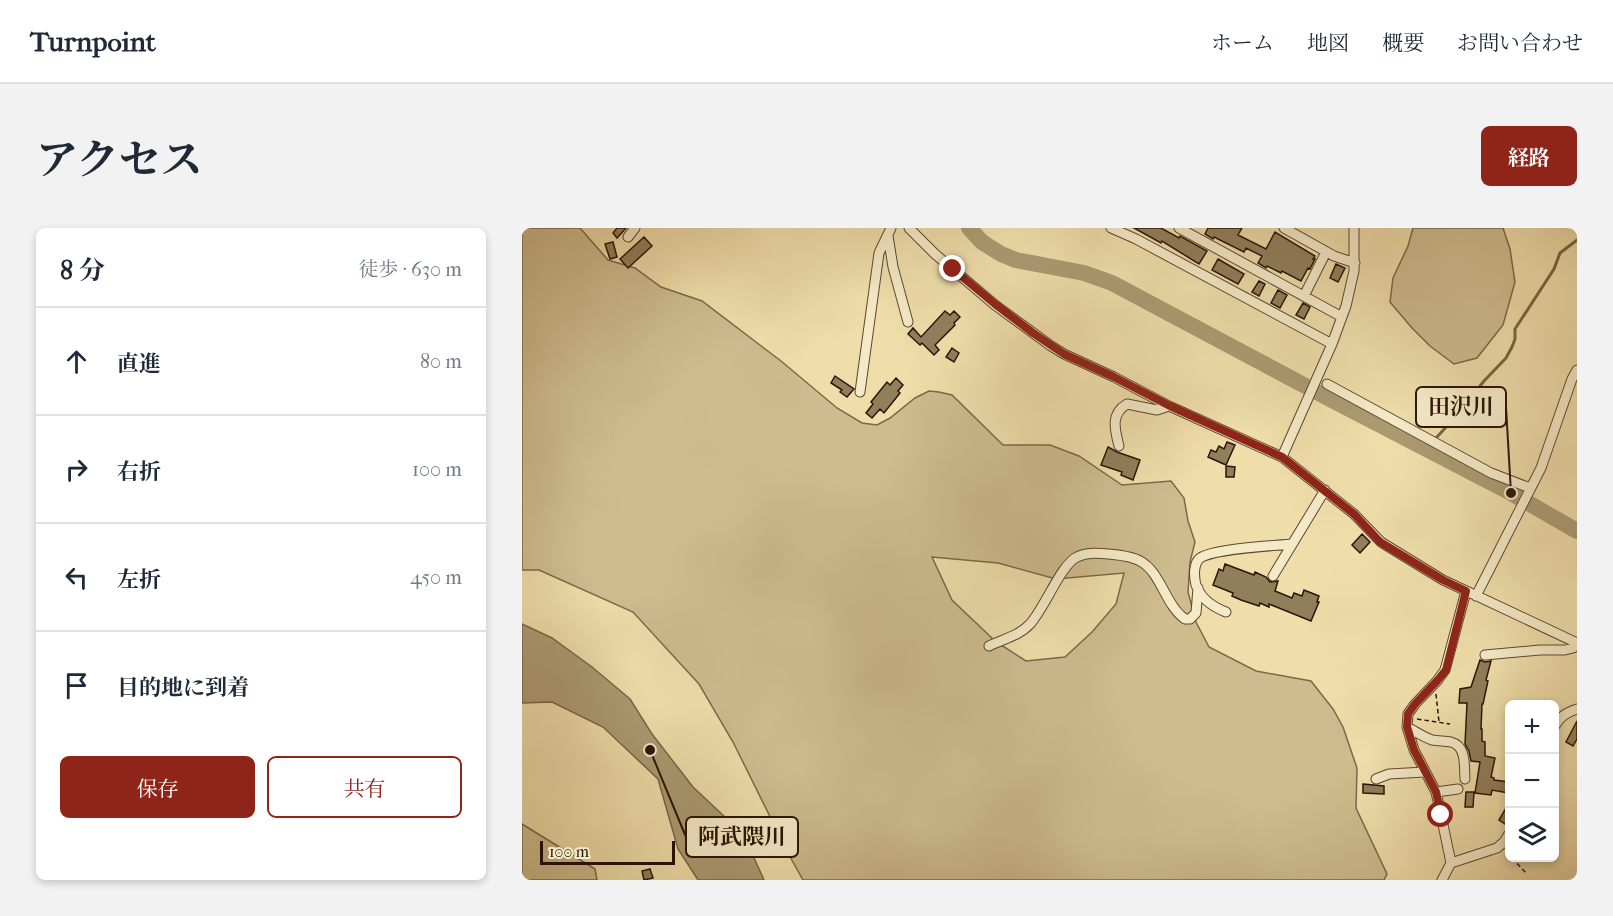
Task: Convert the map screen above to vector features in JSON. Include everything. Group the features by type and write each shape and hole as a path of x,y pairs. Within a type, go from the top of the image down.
{"street":[{"path":"628,237 635,228"},
{"path":"909,228 935,254 995,304 1051,346 1170,406 1282,457 1354,514 1380,542 1443,580 1577,644 1565,650 1485,655"},
{"path":"1111,228 1136,239 1332,344"},
{"path":"1179,228 1342,317"},
{"path":"1284,228 1326,252 1355,262"},
{"path":"1282,457 1342,317 1355,262 1354,228"},
{"path":"890,232 893,267 908,322"},
{"path":"860,392 879,253 890,232"},
{"path":"1304,296 1326,252"},
{"path":"1476,596 1541,468 1568,389 1577,370"},
{"path":"1327,384 1491,473 1530,489"},
{"path":"1119,446 1114,425 1117,412 1121,407 1127,404 1157,410 1170,406"},
{"path":"1273,576 1325,490"},
{"path":"989,646 1028,627 1039,613 1067,564 1074,557 1085,554 1120,555 1140,560 1148,567 1177,612 1185,619 1190,619 1196,613 1198,588 1195,575 1196,563 1199,559 1209,554 1236,549 1293,544"},
{"path":"1198,588 1213,608 1226,612"},
{"path":"1442,880 1450,863 1436,792 1414,750 1407,722 1408,714 1415,704 1446,670 1466,591"},
{"path":"1559,720 1566,713 1577,710"},
{"path":"1407,722 1429,739 1449,741 1459,746 1464,758 1465,779"},
{"path":"1376,779 1389,774 1425,772"},
{"path":"1436,792 1458,789"},
{"path":"1450,863 1497,848 1505,840"}],"path":[{"path":"1435,683 1439,723"},
{"path":"1407,722 1450,724"},
{"path":"1516,862 1526,873"}],"shaded area":[{"path":"522,228 580,228 608,260 635,268 661,287 702,301 781,361 837,408 862,423 877,425 890,418 915,398 929,391 939,392 952,395 1003,445 1050,445 1079,456 1122,485 1171,481 1184,498 1195,542 1190,562 1188,592 1196,622 1209,647 1256,671 1311,681 1333,709 1343,727 1357,768 1356,808 1387,874 1384,880 803,880 733,742 699,684 633,612 539,570 522,570","holes":["932,557 998,563 1056,579 1124,573 1116,604 1092,632 1065,657 1026,661 995,641 952,600"]},
{"path":"1413,228 1503,228 1510,249 1515,282 1503,325 1477,358 1454,364 1430,346 1390,302 1393,278 1408,246"},
{"path":"522,624 552,638 630,699 652,734 693,787 726,818 750,849 764,880 698,880 678,849 658,779 603,727 552,702 522,703"},
{"path":"522,824 595,869 597,880 522,880"}],"building":[{"path":"617,228 626,228 617,238 613,233"},
{"path":"1134,228 1161,228 1207,251 1199,264 1162,241 1161,243"},
{"path":"1208,228 1242,228 1238,235 1266,249 1275,232 1315,256 1313,259 1315,259 1301,281 1282,271 1281,273 1267,266 1266,268 1258,263 1262,256 1246,248 1244,252 1214,237 1213,239 1205,234"},
{"path":"644,237 652,246 628,268 620,259"},
{"path":"613,242 617,257 610,259 605,244"},
{"path":"1218,259 1244,274 1238,284 1212,270"},
{"path":"1336,264 1345,268 1338,282 1330,278"},
{"path":"1259,281 1265,284 1259,296 1252,292"},
{"path":"1278,290 1287,295 1280,308 1271,303"},
{"path":"1303,303 1310,307 1304,319 1296,315"},
{"path":"945,311 950,315 954,311 960,317 935,345 939,350 934,355 908,334 913,328 921,337"},
{"path":"952,348 959,353 954,362 946,357"},
{"path":"835,376 854,389 847,397 840,392 842,390 831,383"},
{"path":"896,378 903,385 898,391 900,393 884,413 880,409 872,418 866,413 873,404 871,402 887,382 890,385"},
{"path":"1227,442 1235,445 1226,465 1208,457 1211,450 1216,452 1219,446 1224,449"},
{"path":"1108,447 1140,460 1133,480 1121,475 1122,472 1101,465"},
{"path":"1226,466 1235,467 1234,477 1226,477"},
{"path":"1362,534 1370,542 1360,553 1352,545"},
{"path":"1225,564 1254,575 1255,572 1266,577 1270,582 1278,581 1275,591 1292,598 1294,593 1302,596 1304,590 1319,596 1317,602 1319,602 1311,621 1269,604 1269,607 1260,603 1259,606 1241,600 1232,596 1233,593 1213,585 1219,569 1223,571"},
{"path":"1480,660 1491,661 1482,704 1482,741 1485,742 1485,756 1495,758 1491,777 1494,780 1505,781 1505,792 1492,790 1491,795 1475,793 1480,762 1471,761 1465,744 1467,703 1459,703 1460,689 1471,687"},
{"path":"1577,721 1577,739 1573,746 1566,742"},
{"path":"1363,784 1384,786 1384,794 1363,793"},
{"path":"1466,792 1474,792 1473,807 1465,807"},
{"path":"1505,810 1505,824 1499,820"},
{"path":"650,869 653,878 644,880 642,871"}],"waterway":[{"path":"969,228 982,242 1016,260 1084,273 1112,283 1511,493 1577,531"},
{"path":"1426,449 1506,358 1515,339 1515,329 1554,269 1560,253 1577,240"}],"place":[{"name":"田沢川","path":"1511,493"},
{"name":"阿武隈川","path":"650,750"}],"route":[{"path":"953,269 995,304 1064,354 1282,457 1354,514 1380,542 1443,580 1466,591 1446,670 1408,714 1407,727 1414,750 1436,792 1441,815"}]}
